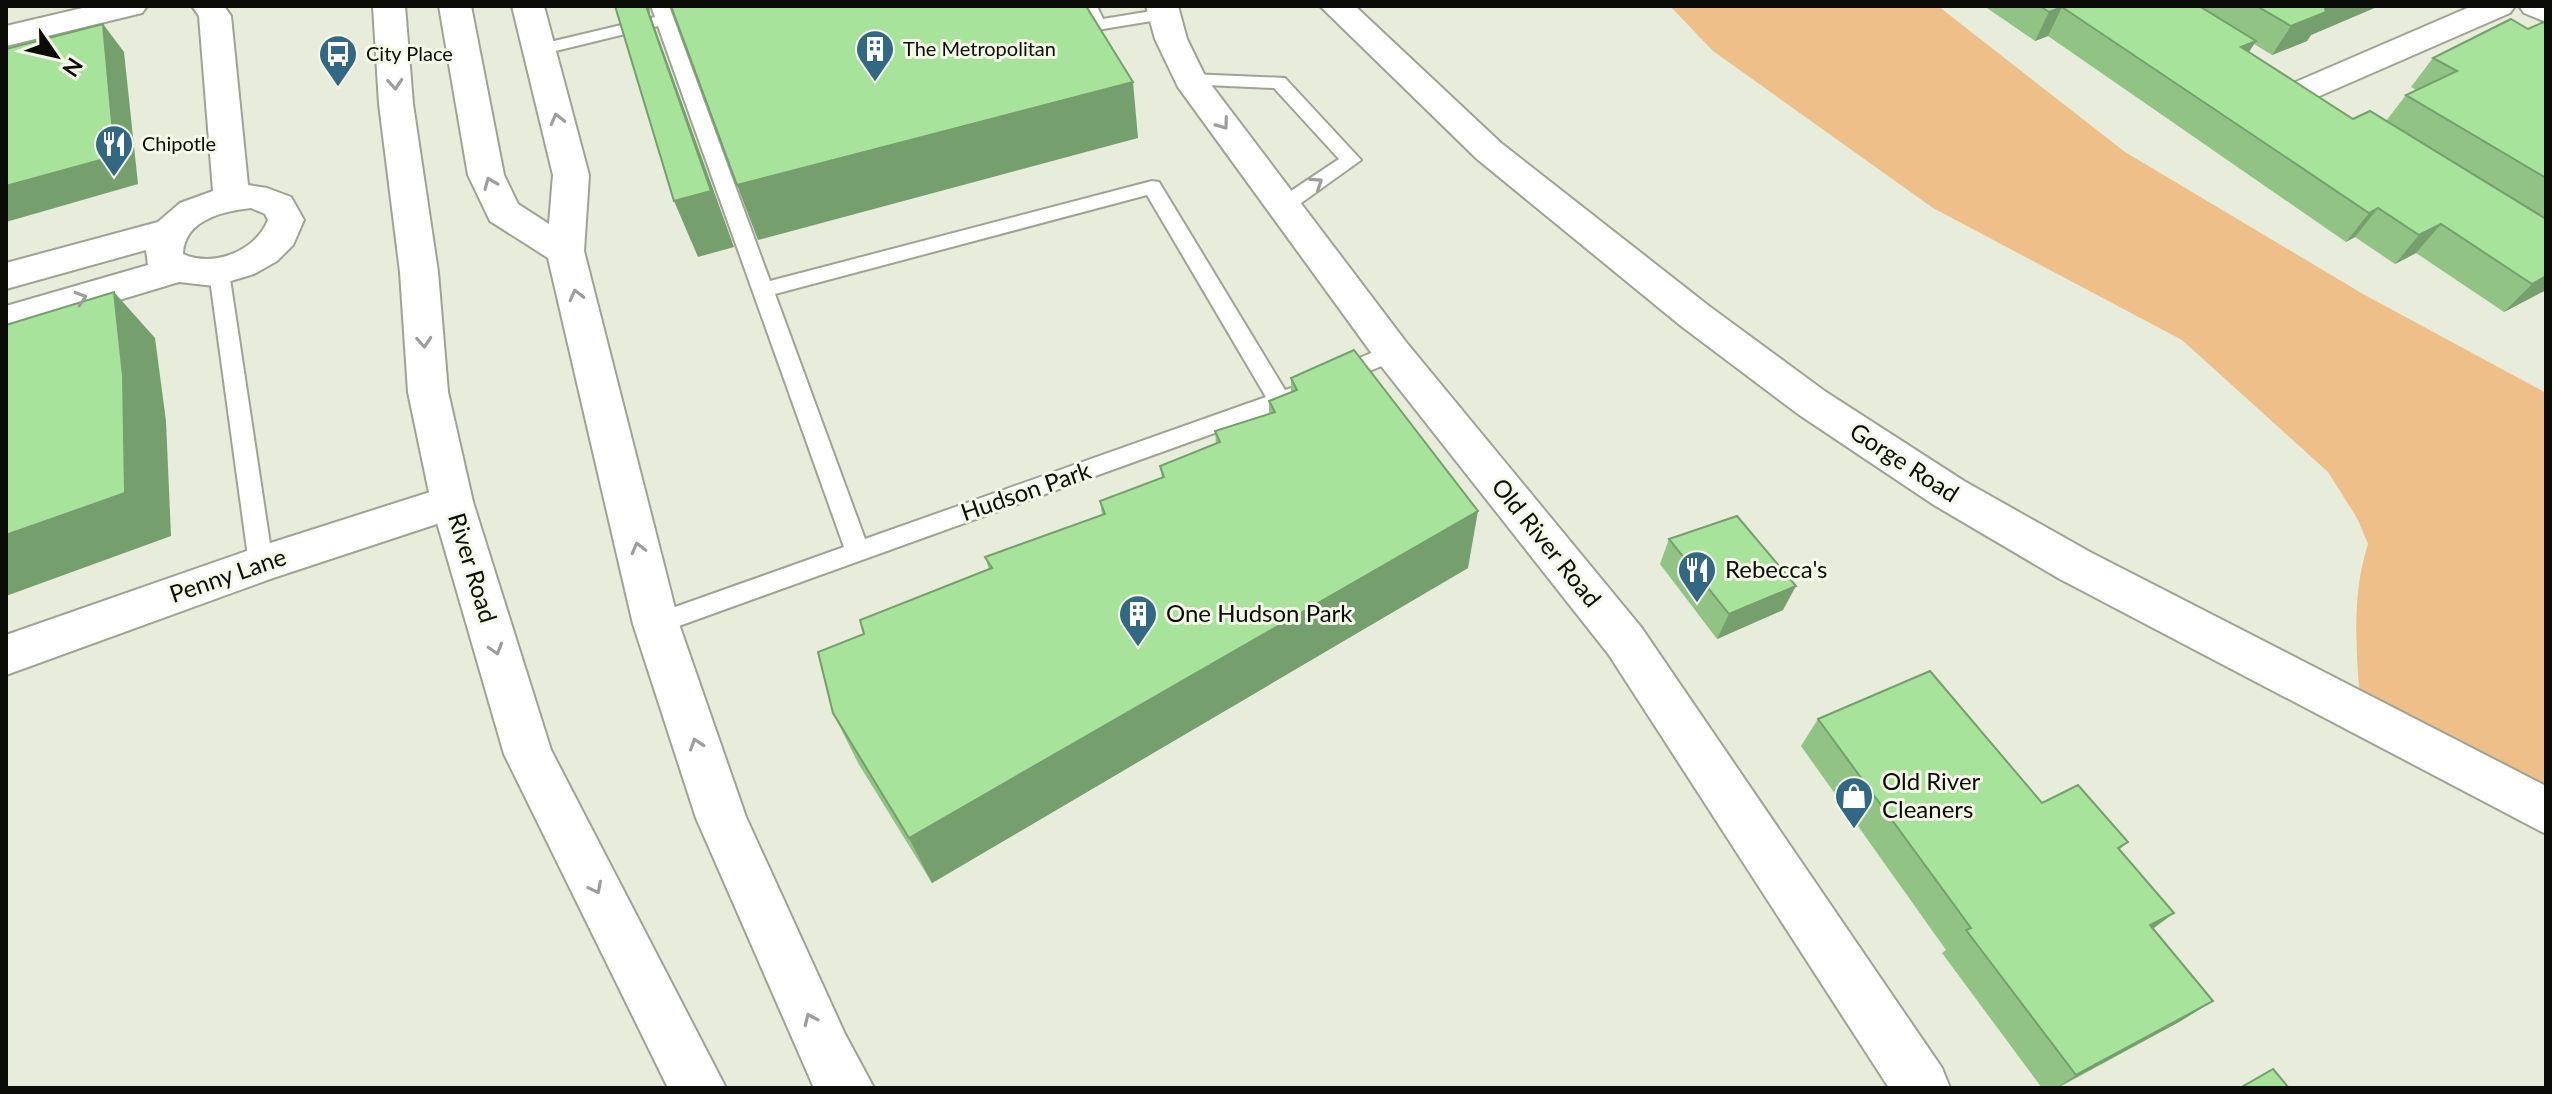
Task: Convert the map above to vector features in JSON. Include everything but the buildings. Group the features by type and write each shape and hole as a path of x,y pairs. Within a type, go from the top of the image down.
{"main road":[{"path":"6,36 131,6"},
{"path":"208,6 215,16 231,197"},
{"name":"River Road","path":"389,6 396,104 419,272 428,392 452,502 528,754 698,1088"},
{"path":"455,6 486,175 497,200 503,212 565,251"},
{"path":"528,6 571,175 565,251 656,624 721,818 825,1054 846,1088"},
{"name":"Gorge Road","path":"1336,6 1489,151 1695,316 1812,403 1949,493 2074,565 2546,811"},
{"path":"2303,91 2499,6"},
{"path":"2535,6 2546,12"},
{"name":"Old River Road","path":"1163,10 1171,39 1190,80 1388,346 1625,641 1922,1088"},
{"path":"6,320 175,270 195,274 219,272 244,264 266,252 281,237 288,222 285,209 273,199 254,196 231,197 196,210 170,231 162,246 164,260 175,270"},
{"path":"6,276 170,231"},
{"name":"Penny Lane","path":"6,655 261,564 452,502"}],"lane":[{"path":"1088,6 1097,25 1163,10"},
{"path":"539,50 667,13 858,552"},
{"path":"1190,80 1279,82 1351,160 1283,206"},
{"path":"763,290 1152,187 1281,402"},
{"path":"219,272 261,564"},
{"name":"Hudson Park","path":"656,624 1281,402 1388,346"}],"shaded area":[{"path":"1670,6 1938,6 2125,152 2363,294 2546,393 2546,811 2361,715 2357,607 2368,544 2357,518 2328,472 2182,340 1933,208 1713,51"}],"place":[{"name":"The Metropolitan","path":"875,83"},
{"name":"City Place","path":"338,88"},
{"name":"Chipotle","path":"114,178"},
{"name":"Rebecca's","path":"1697,604"},
{"name":"One Hudson Park","path":"1138,648"},
{"name":"Old River Cleaners","path":"1854,830"}]}
